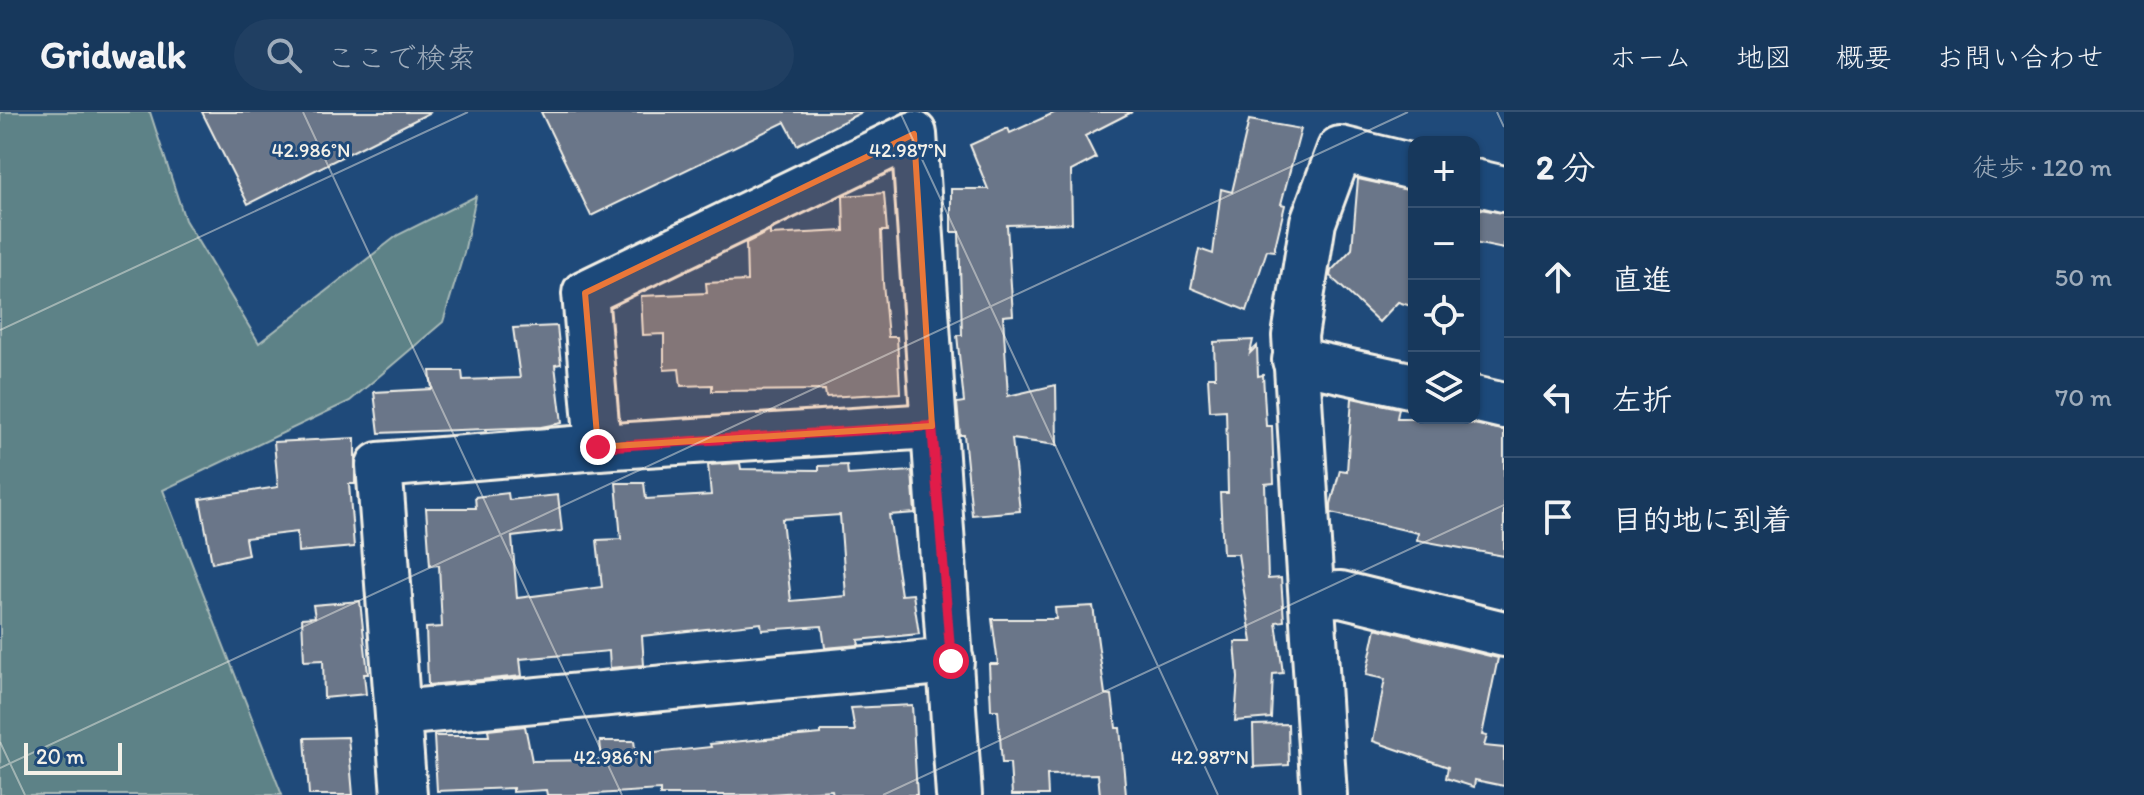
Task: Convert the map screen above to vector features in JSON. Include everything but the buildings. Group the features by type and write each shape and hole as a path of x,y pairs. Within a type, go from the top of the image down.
{"street":[{"path":"598,447 585,293 914,134 959,795"},
{"path":"1324,795 1295,336 1313,222 1340,149 1408,166"},
{"path":"1480,183 1504,189"},
{"path":"1295,360 1408,385"},
{"path":"1480,400 1504,406"},
{"path":"404,795 379,465 598,447 932,426"},
{"path":"1312,595 1341,594 1504,634"},
{"path":"398,713 951,661"}],"highlighted area":[{"path":"914,134 932,426 598,447 585,293"}],"green space":[{"path":"0,112 150,112 185,220 259,343 398,235 476,196 464,253 443,322 350,401 163,490 282,795 0,795"}],"route":[{"path":"598,447 932,426 951,661"}]}
